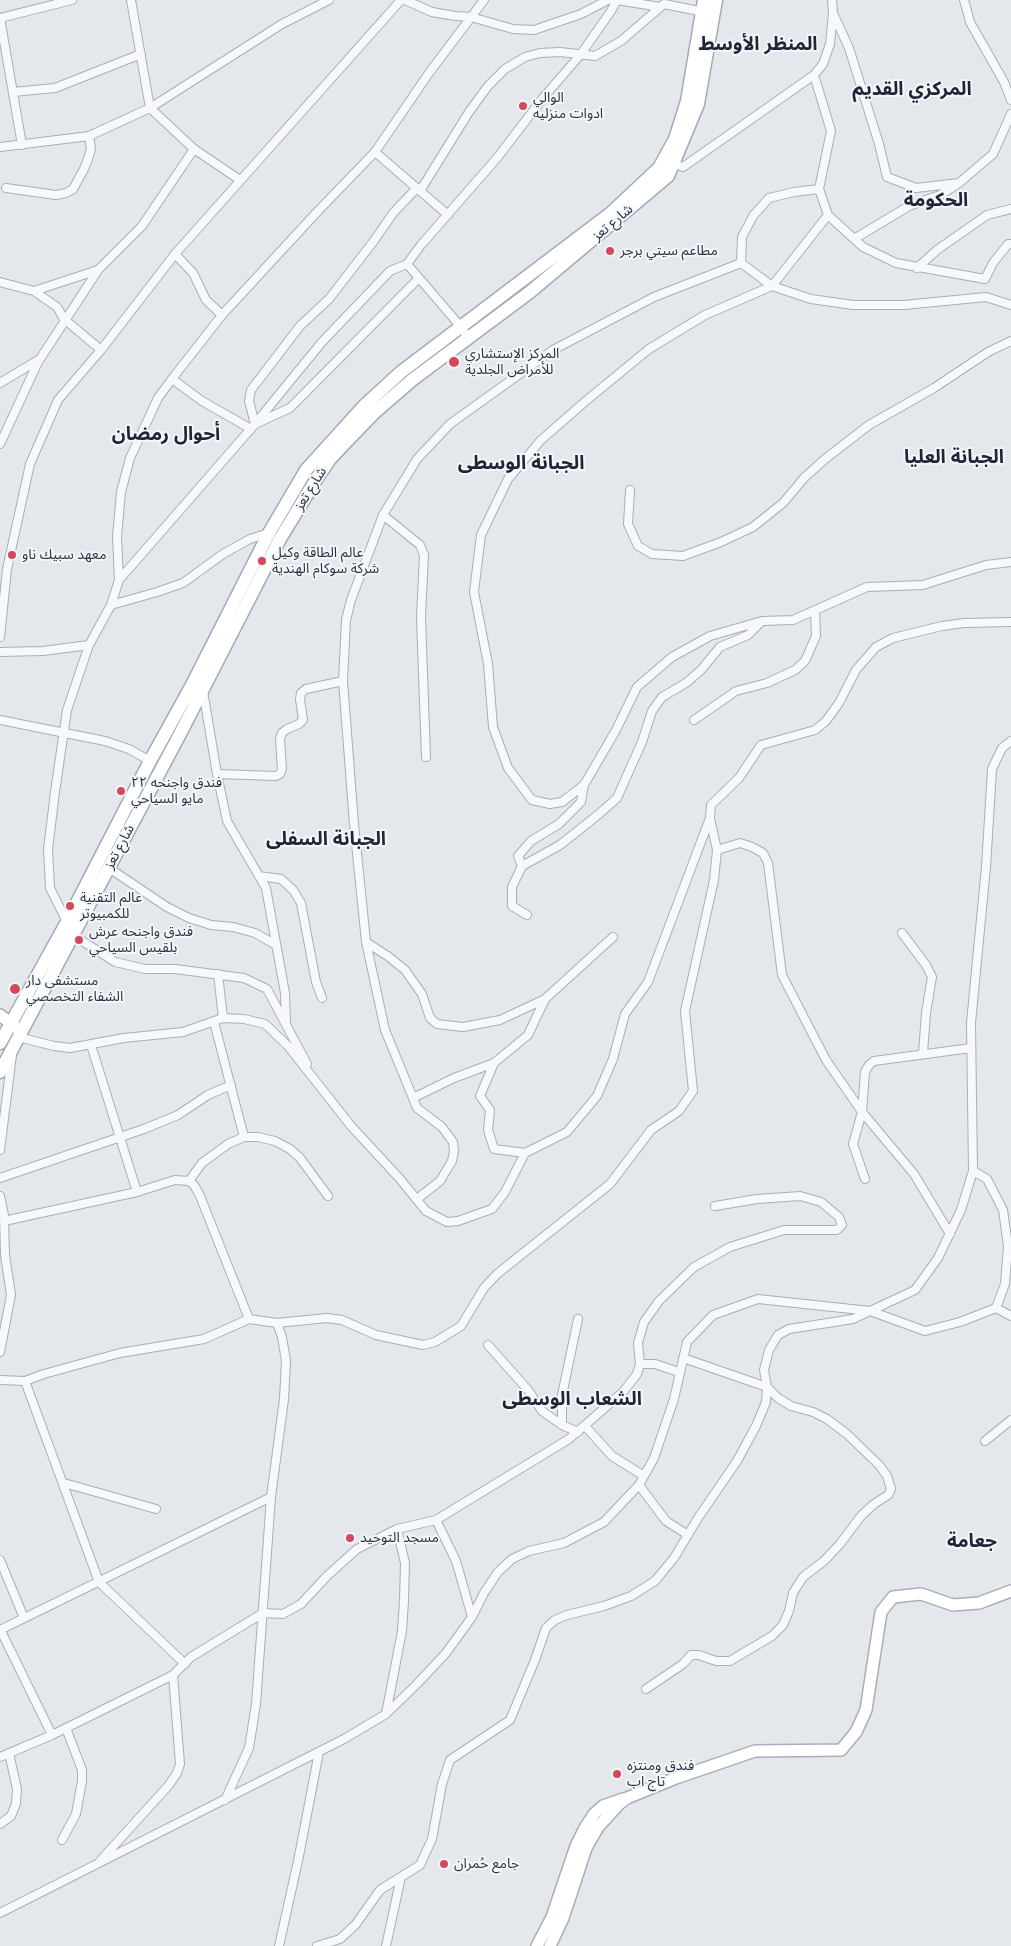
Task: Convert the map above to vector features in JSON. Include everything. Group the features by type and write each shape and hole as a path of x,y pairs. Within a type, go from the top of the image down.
{"main road":[{"name":"شارع تعز","path":"274,536 330,459 374,413 412,380 530,292 618,220 668,176 669,162 698,104 706,8 716,0"},
{"name":"شارع تعز","path":"0,1072 109,868 306,470 364,406 402,372 611,213 659,168 669,162"},
{"name":"شارع تعز","path":"0,1042 5,1019 66,922 150,761 198,688"},
{"path":"5,1019 20,1034"},
{"path":"537,1946 552,1916 576,1846 587,1824 603,1806 614,1800 627,1798 676,1778 755,1751 841,1750 856,1732 866,1710 881,1612 893,1597 921,1594 953,1605 979,1603 1011,1591"},
{"path":"550,1946 563,1918 581,1860 591,1837 612,1810 627,1798"}],"street":[{"path":"22,145 0,18 72,0"},
{"path":"131,0 150,108 194,149 240,180"},
{"path":"0,146 89,136 150,108 282,24 329,0"},
{"path":"0,637 7,569 30,464 58,400 101,350 175,254 401,0"},
{"path":"405,0 432,12 471,17 513,29 534,30 581,14 608,0"},
{"path":"66,922 50,888 48,849 67,710 89,645 111,605 119,580 117,537 121,492 130,458 158,398 172,379 222,316 375,152 430,72 484,0"},
{"path":"119,580 253,427 322,342 390,271 407,264 497,158 543,98 581,54 617,0 660,7"},
{"path":"669,162 683,167 814,75 823,64 830,44 833,13 832,0"},
{"path":"964,0 970,22 1008,81 1011,100"},
{"path":"253,427 249,401 251,390 300,326 329,299 394,212 418,189 469,112 488,86 505,69 525,57 540,53 560,52 595,56 621,41 664,4 706,8"},
{"path":"833,13 849,48 879,144 887,177 916,188 959,182"},
{"path":"13,92 55,88 141,54"},
{"path":"0,73 10,71"},
{"path":"814,75 831,131 819,189 828,215 854,239 864,247 896,263 985,279 993,263 1008,244 1011,244"},
{"path":"854,239 910,206 940,195 959,182 993,154 1011,114"},
{"path":"6,188 56,195 73,189 82,175 91,149 89,136"},
{"path":"0,444 40,359 64,319 98,270 142,226 194,149"},
{"path":"375,152 448,215"},
{"path":"741,264 742,237 753,216 769,198 819,189"},
{"path":"917,268 938,250 987,215 1011,209"},
{"path":"584,785 562,802 550,804 540,802 532,800 508,768 493,726 488,664 474,592 481,535 508,480 542,440 649,349 706,315 772,286 828,215"},
{"path":"175,254 193,273 206,300 222,316"},
{"path":"407,264 469,339"},
{"path":"741,264 772,286 811,299 853,304 904,305 986,297 1011,305"},
{"path":"417,1199 440,1181 452,1160 454,1151 453,1142 442,1127 417,1108 385,1030 366,942 354,824 344,680 346,620 351,600 383,515 417,459 450,424 554,350 645,302 741,264"},
{"path":"34,292 98,270"},
{"path":"253,427 290,408 419,278"},
{"path":"0,282 34,292 58,306 64,319 101,350"},
{"path":"630,490 628,524 638,546 652,554 683,556 721,542 753,527 784,503 804,478 869,425 934,388 988,352 1011,341"},
{"path":"0,383 40,359"},
{"path":"172,379 202,401 253,427"},
{"path":"383,515 420,545 424,555 421,617 426,757"},
{"path":"111,605 184,583 250,538 274,536"},
{"path":"522,866 518,856 531,841 559,824 581,802 584,785 616,730 637,687 672,657 710,636 762,621 793,620 867,587 923,585 986,565 1011,562"},
{"path":"694,720 736,691 767,683 796,670 805,661 816,636 815,610"},
{"path":"527,915 512,906 512,887 522,866 560,845 617,798 642,742 652,711 662,697 686,683 701,670 720,647 748,635 762,621"},
{"path":"494,1063 480,1096 490,1110 488,1130 494,1149 525,1153 567,1132 597,1096 613,1060 625,1014 648,982 710,818 711,805 738,778 761,745 815,730 826,721 839,703 856,670 876,646 893,638 942,626 964,623 1011,622"},
{"path":"0,652 43,651 89,645"},
{"path":"216,774 276,776 280,774 282,769 280,739 282,733 303,720 301,693 306,689 344,680"},
{"path":"198,688 227,821 266,888 285,992 286,1023"},
{"path":"0,720 54,732 64,732 129,749 150,761"},
{"path":"317,1946 340,1939 356,1924 380,1890 420,1865 432,1839 442,1784 450,1760 510,1720 536,1660 546,1628 555,1620 567,1614 604,1606 631,1596 655,1581 674,1558 737,1461 756,1426 766,1402 767,1386 764,1370 769,1350 778,1335 789,1329 853,1318 915,1290 938,1258 961,1210 973,1171 971,1024 986,867 992,768 1002,748 1011,742"},
{"path":"0,1380 25,1381 44,1374 120,1354 204,1339 249,1319 277,1323 326,1318 342,1320 376,1334 423,1345 435,1342 462,1326 484,1288 493,1278 610,1184 651,1130 679,1111 693,1091 686,1011 714,880 717,850 710,818"},
{"path":"717,850 740,843 763,853 768,863 782,975 826,1060 862,1112 914,1174 950,1234"},
{"path":"109,868 167,907 188,918 211,925 233,927 255,933 276,945"},
{"path":"259,876 281,879 293,890 301,903 316,982 322,998"},
{"path":"902,933 926,965 932,977 926,1013 923,1053"},
{"path":"73,935 115,962 145,969 218,974 244,978 267,989 313,1077"},
{"path":"366,942 405,970 422,994 430,1018 437,1024 463,1027 500,1020 545,999 613,937"},
{"path":"218,974 223,1018"},
{"path":"413,1098 454,1078 494,1063 528,1035 545,999"},
{"path":"20,1034 54,1046 70,1048 124,1038 183,1032 223,1018 244,1019 265,1024 288,1046 351,1126 426,1211 447,1222 458,1221 492,1209 505,1192 525,1153"},
{"path":"214,1022 244,1137"},
{"path":"91,1045 137,1192"},
{"path":"865,1179 853,1144 862,1112 865,1072 869,1065 874,1061 971,1048"},
{"path":"0,1150 13,1050"},
{"path":"0,1178 178,1115 208,1095 231,1085"},
{"path":"188,1181 202,1163 228,1144 244,1137 258,1137 275,1141 290,1149 300,1158 328,1196"},
{"path":"0,1912 344,1740 386,1714 446,1653 472,1617 484,1593 498,1572 512,1559 529,1551 564,1543 604,1522 639,1485 654,1458 674,1399 687,1342 713,1315 758,1299 870,1311 926,1331 960,1322 996,1308 1005,1284 1006,1275 1008,1246 1003,1210 987,1179 973,1171"},
{"path":"4,1222 137,1192 175,1180 188,1181 194,1185 200,1196 249,1319"},
{"path":"0,1196 4,1222 3,1257 11,1295 0,1352"},
{"path":"0,1757 52,1735 173,1675 191,1658 262,1613 283,1614 301,1604 327,1576 357,1549 397,1529 436,1520 578,1432 623,1392 637,1374 640,1364 638,1342 644,1322 659,1301 694,1268 730,1246 784,1230 837,1230 842,1225 840,1217 821,1202 800,1196 757,1199 715,1206"},
{"path":"996,1308 1011,1316"},
{"path":"562,1425 562,1395 578,1319"},
{"path":"225,1800 248,1748 256,1704 271,1497 284,1399 286,1361 282,1337 277,1323"},
{"path":"488,1345 528,1390 542,1411 562,1425 578,1432"},
{"path":"646,1689 682,1664 691,1655 699,1655 716,1661 730,1661 772,1636 783,1625 789,1611 793,1593 803,1577 840,1544 861,1516 888,1495 891,1488 887,1476 880,1466 847,1434 827,1419 813,1412 791,1406 778,1398 767,1386 683,1358"},
{"path":"640,1364 655,1364 679,1372"},
{"path":"25,1381 99,1582 185,1664"},
{"path":"985,1441 1011,1420"},
{"path":"585,1426 612,1456 644,1476"},
{"path":"64,1483 156,1510"},
{"path":"639,1485 666,1521 688,1535"},
{"path":"52,1735 0,1629 271,1497"},
{"path":"436,1520 456,1561 472,1617"},
{"path":"386,1714 402,1632 404,1601 405,1563 397,1529"},
{"path":"0,1560 24,1618"},
{"path":"97,1864 169,1785 177,1773 180,1764 173,1675"},
{"path":"62,1840 76,1814 82,1781 82,1770 66,1728"},
{"path":"278,1946 298,1861 319,1752"},
{"path":"0,1824 11,1816 16,1804 17,1789 9,1753"},
{"path":"386,1946 401,1877"}],"place":[{"name":"الوالي ادوات منزليه","path":"523,106"},
{"name":"مطاعم سيتي برجر","path":"610,251"},
{"name":"المركز الإستشاري للأمراض الجلدية","path":"454,362"},
{"name":"معهد سبيك ناو","path":"12,555"},
{"name":"عالم الطاقة وكيل شركة سوكام الهندية","path":"262,561"},
{"name":"فندق واجنحه ٢٢ مايو السياحي","path":"121,791"},
{"name":"عالم التقنية للكمبيوتر","path":"70,906"},
{"name":"فندق واجنحه عرش بلقيس السياحي","path":"79,940"},
{"name":"مستشفى دار الشفاء التخصصي","path":"15,989"},
{"name":"مسجد التوحيد","path":"350,1538"},
{"name":"فندق ومنتزه تاج اب","path":"617,1774"},
{"name":"جامع حُمران","path":"444,1864"}],"district":[{"name":"المنظر الأوسط","path":"758,45"},
{"name":"المركزي القديم","path":"912,90"},
{"name":"الحكومة","path":"936,201"},
{"name":"أحوال رمضان","path":"166,435"},
{"name":"الجبانة العليا","path":"954,458"},
{"name":"الجبانة الوسطى","path":"521,464"},
{"name":"الجبانة السفلى","path":"326,840"},
{"name":"الشعاب الوسطى","path":"572,1400"},
{"name":"جعامة","path":"972,1542"}]}
